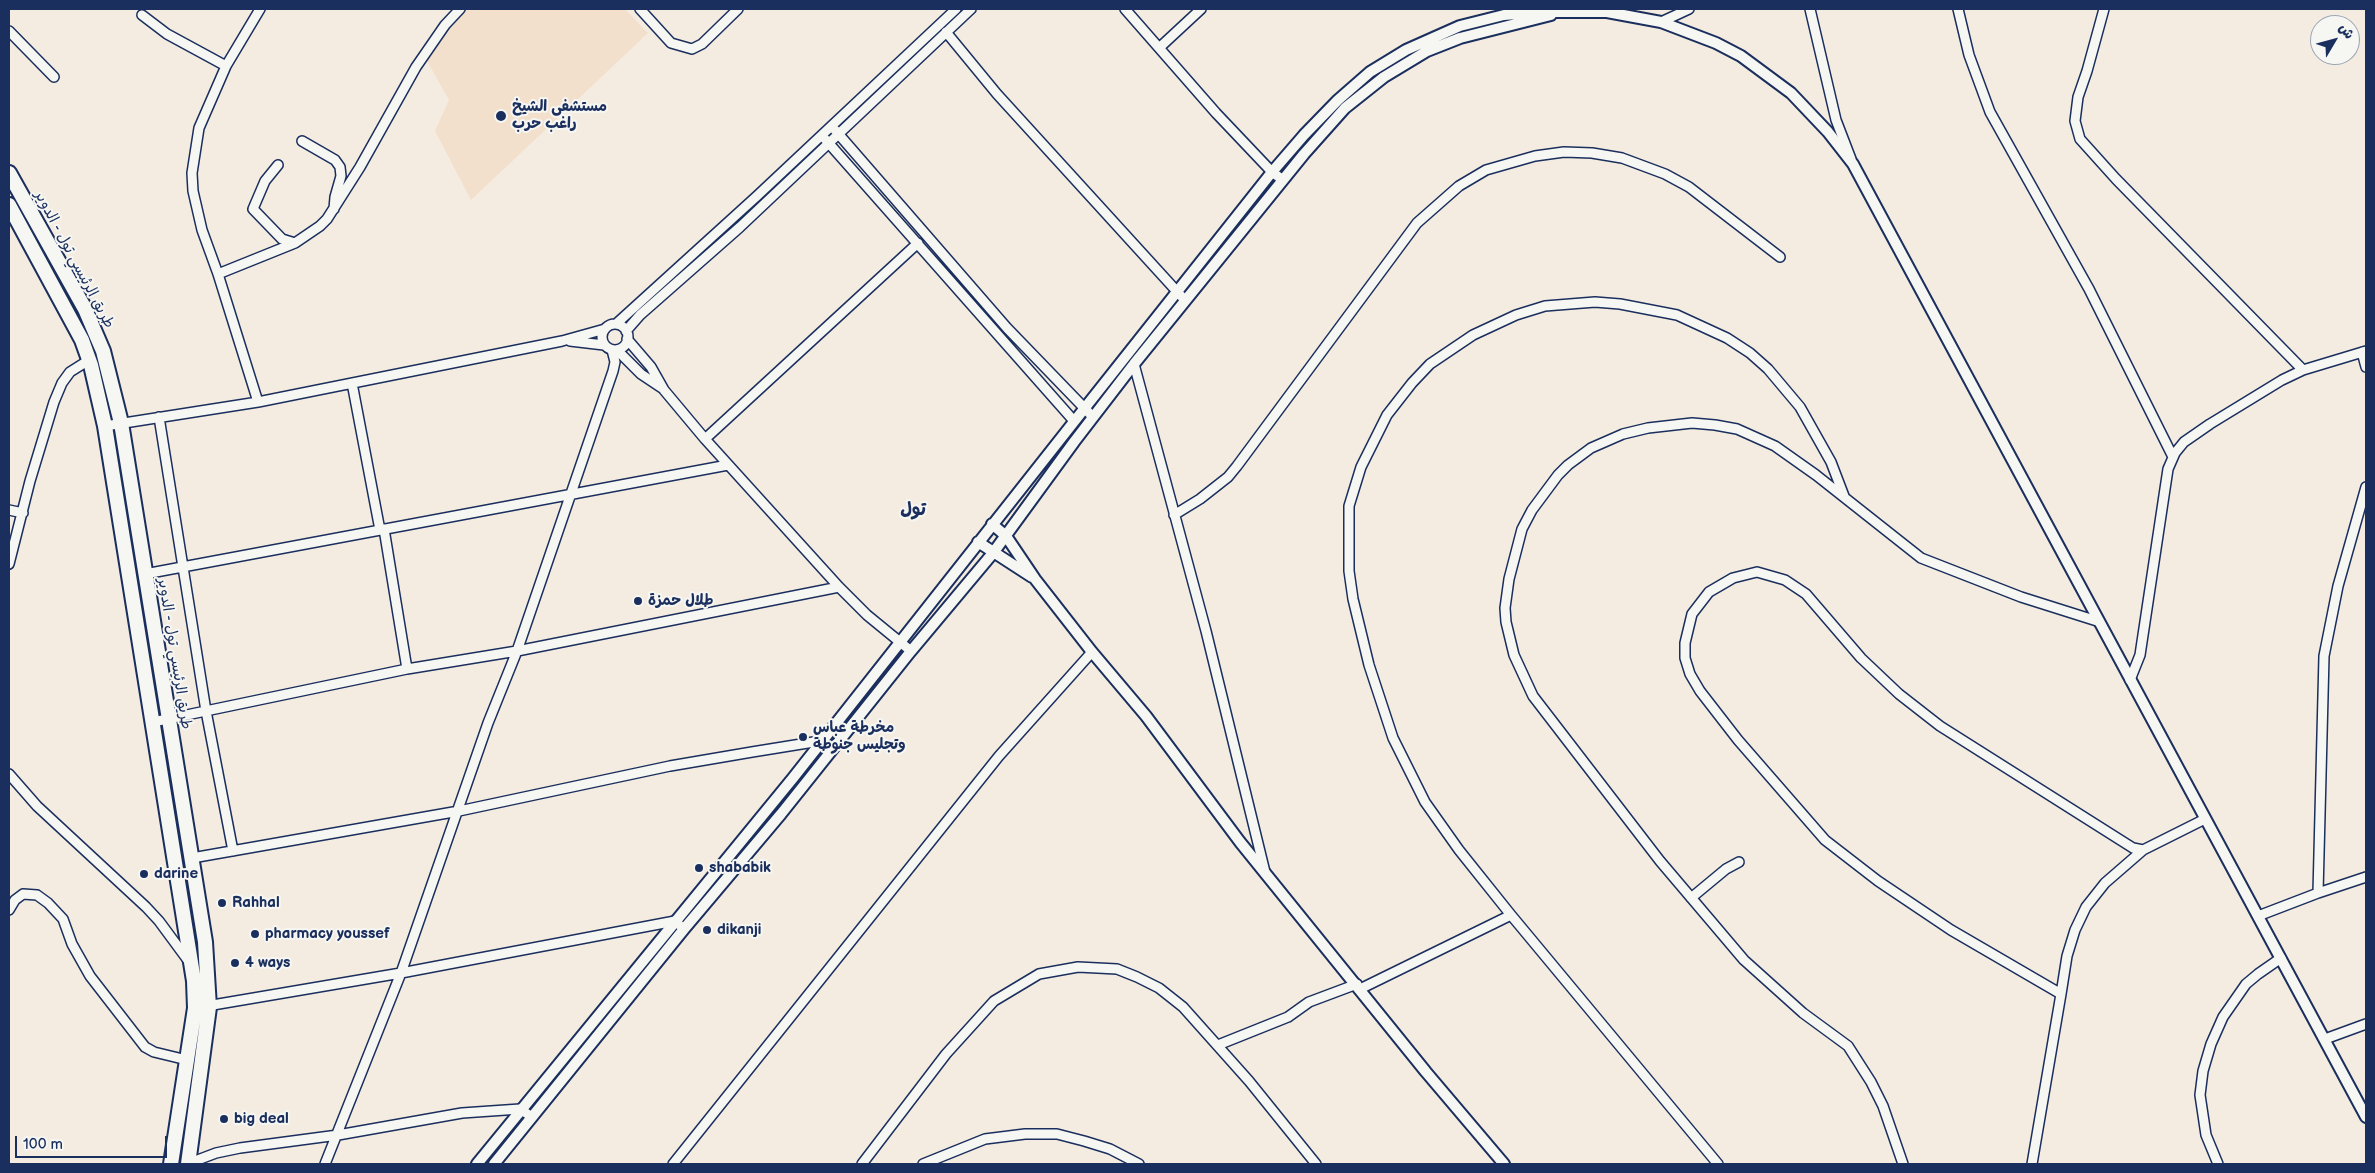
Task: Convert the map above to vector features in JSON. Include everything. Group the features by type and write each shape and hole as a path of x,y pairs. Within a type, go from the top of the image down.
{"main road":[{"name":"طريق الرئيسي تول - الدوير","path":"9,173 85,309 103,351 121,423 205,942 209,1007 187,1164"},
{"name":"طريق الرئيسي تول - الدوير","path":"9,205 82,340 89,360 105,426 192,966 194,1008 171,1164"}],"street":[{"path":"258,402 196,211 192,173 199,128 226,66 260,9"},
{"path":"218,274 295,243 320,226 334,210 416,68 445,25 460,9"},
{"path":"640,9 671,43 692,49 702,44 738,9"},
{"path":"105,426 258,402 352,384 562,341 616,324 832,126 956,9"},
{"path":"562,341 611,348 624,346 627,335 640,315 703,262 972,9"},
{"path":"1125,9 1272,172 1283,180"},
{"path":"1159,48 1201,9"},
{"path":"1661,22 1689,9"},
{"path":"1810,9 1836,120 1852,164 2097,621 2282,958 2366,1117"},
{"path":"1958,9 1968,55 1990,112 2089,289 2173,457"},
{"path":"2104,9 2078,96 2075,121 2080,139 2110,173 2303,370"},
{"path":"477,1164 900,644 992,524 1272,172 1338,100 1370,72 1394,56 1446,31 1511,14 1607,12 1661,22 1716,43 1741,56 1768,74 1807,108 1852,164"},
{"path":"494,1164 684,929 775,821 911,651 993,553 1134,364 1283,180 1345,108 1403,63 1427,51 1460,38 1557,13"},
{"path":"142,14 167,34 226,66"},
{"path":"9,31 54,76"},
{"path":"946,32 997,94 1177,293 1186,300"},
{"path":"832,126 975,291 1093,417"},
{"path":"822,135 1074,421"},
{"path":"302,141 335,160 340,167 341,176 334,197 334,210"},
{"path":"1174,515 1200,499 1228,477 1417,223 1459,186 1486,170 1535,156 1564,152 1592,153 1622,158 1665,174 1689,187 1780,257"},
{"path":"278,165 265,181 253,209 282,239 295,243"},
{"path":"705,439 918,243"},
{"path":"947,276 955,268"},
{"path":"967,298 975,291"},
{"path":"1718,1164 1511,915 1433,814 1404,762 1382,709 1353,599 1347,538 1349,506 1361,467 1386,415 1412,383 1440,356 1473,335 1516,315 1545,306 1571,302 1620,304 1648,308 1677,316 1727,338 1750,353 1768,369 1800,407 1830,462 1844,496"},
{"path":"616,324 652,367 664,390 728,465 839,588 900,644 911,651"},
{"path":"605,329 602,337 611,348 641,374 664,390"},
{"path":"325,1164 401,973 488,723 517,651 613,370 615,362 611,348"},
{"path":"2130,680 2140,656 2168,469 2173,457 2184,442 2246,400 2303,370 2364,351 2366,367"},
{"path":"9,564 35,462 62,382 70,372 89,360"},
{"path":"1134,364 1206,631 1265,873"},
{"path":"352,384 382,529 407,669"},
{"path":"159,417 206,710 233,851"},
{"path":"1903,1164 1883,1106 1871,1082 1848,1046 1803,1013 1744,960 1576,754 1534,696 1522,674 1509,638 1505,608 1508,579 1522,529 1558,475 1576,458 1591,448 1623,434 1671,425 1715,424 1737,429 1775,446 1844,496 1922,558 1938,566 2021,597 2097,621"},
{"path":"145,574 728,465"},
{"path":"2318,892 2321,709 2324,656 2338,586 2366,487"},
{"path":"9,510 23,513"},
{"path":"992,524 1006,536 1035,579 1092,652 1146,716 1202,794 1265,873 1426,1072 1504,1164"},
{"path":"978,542 1035,579"},
{"path":"2061,994 1951,930 1878,881 1825,840 1738,740 1700,691 1690,674 1685,658 1685,643 1692,614 1709,592 1733,578 1757,572 1785,580 1806,594 1862,658 1899,694 1940,726 2133,848 2143,850"},
{"path":"153,722 407,669 517,651 839,588"},
{"path":"674,1164 999,756 1092,652"},
{"path":"192,858 458,810 670,766 820,741 832,750"},
{"path":"9,774 37,806 152,914 192,966"},
{"path":"764,812 775,821"},
{"path":"2032,1164 2067,956 2075,930 2086,907 2105,883 2143,850 2205,819"},
{"path":"1692,898 1726,869 1739,862"},
{"path":"2258,916 2318,892 2366,878"},
{"path":"9,910 15,900 24,894 36,895 48,903 63,919 72,944 90,976 145,1047 154,1052 187,1060"},
{"path":"1218,1045 1288,1017 1309,1002 1358,987 1511,915"},
{"path":"194,1008 209,1007 309,987 401,973 675,921"},
{"path":"675,921 684,929"},
{"path":"2218,1164 2206,1135 2200,1095 2203,1071 2211,1044 2223,1017 2246,984 2282,958"},
{"path":"862,1164 946,1054 994,1001 1039,974 1078,967 1117,969 1160,988 1183,1007 1218,1045 1316,1164"},
{"path":"2325,1039 2366,1024"},
{"path":"187,1164 216,1153 240,1148 338,1135 462,1112 520,1109 532,1117"},
{"path":"923,1164 985,1139 1025,1134 1057,1134 1084,1141 1110,1149 1139,1164"}],"shaded area":[{"name":"مستشفى الشيخ راغب حرب","path":"466,9 625,9 648,33 471,200 435,131 449,100 427,61 451,23"}],"place":[{"name":"مستشفى الشيخ راغب حرب","path":"501,116"},
{"name":"طلال حمزة","path":"638,601"},
{"name":"مخرطة عباس وتجليس جنوطة","path":"803,737"},
{"name":"shababik","path":"699,868"},
{"name":"darine","path":"144,874"},
{"name":"Rahhal","path":"222,903"},
{"name":"dikanji","path":"707,930"},
{"name":"pharmacy youssef","path":"255,934"},
{"name":"4 ways","path":"235,963"},
{"name":"big deal","path":"224,1119"}],"district":[{"name":"تول","path":"913,510"}]}
